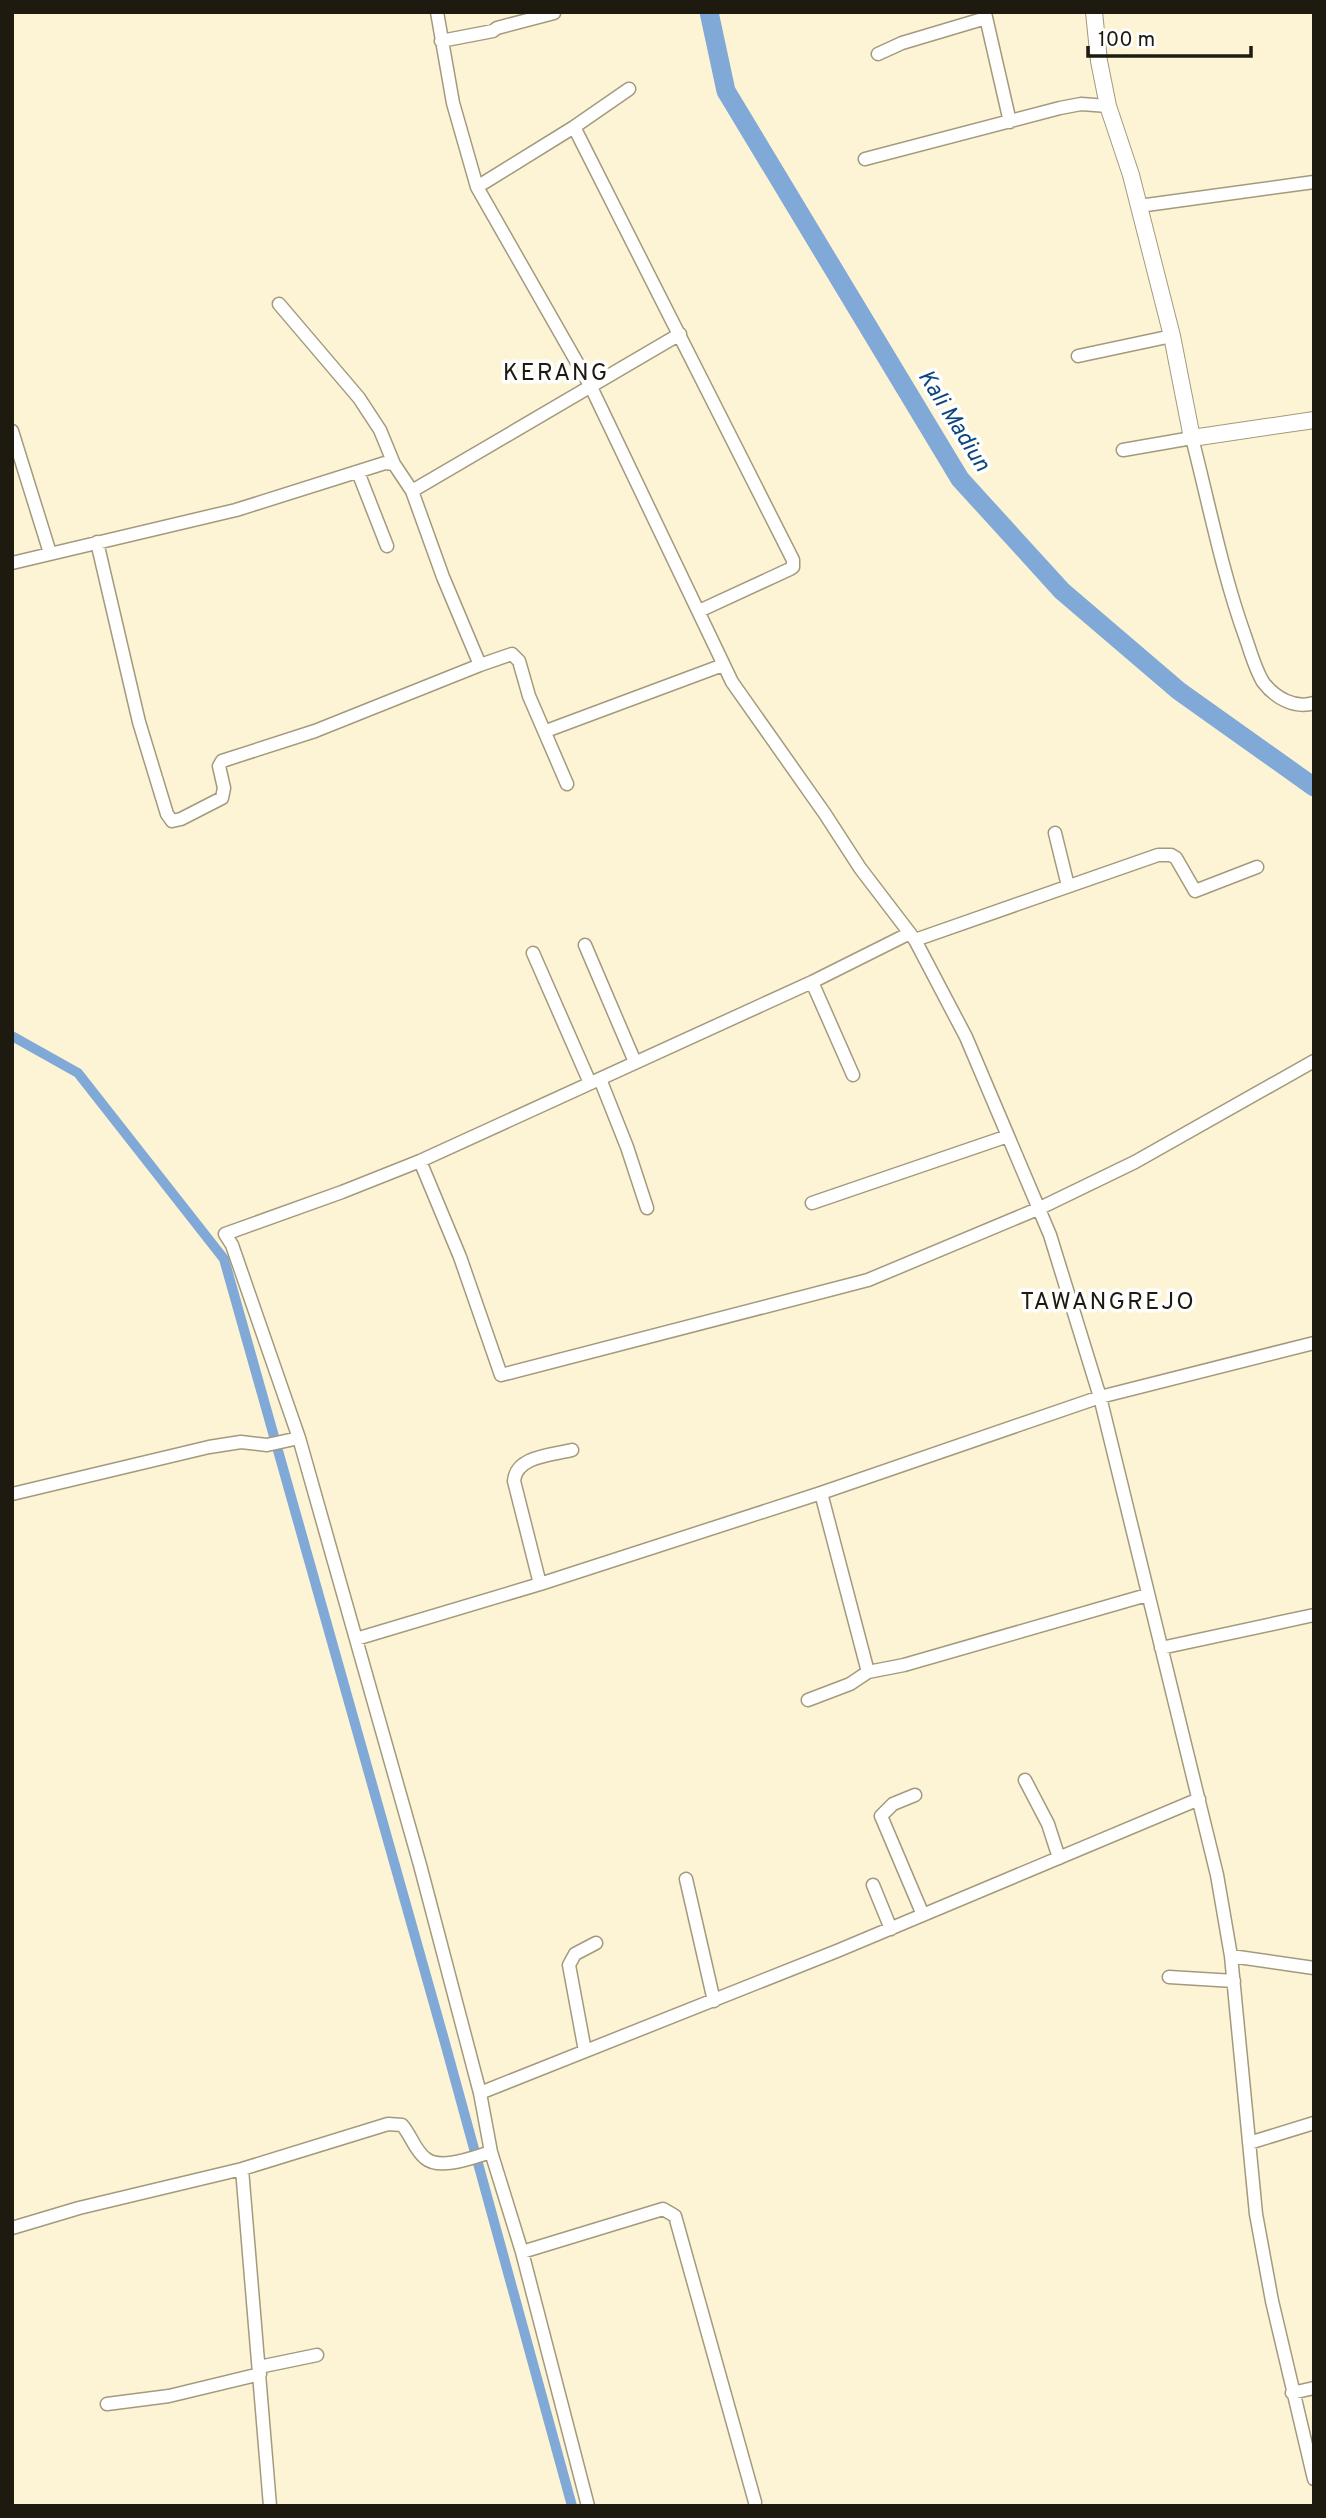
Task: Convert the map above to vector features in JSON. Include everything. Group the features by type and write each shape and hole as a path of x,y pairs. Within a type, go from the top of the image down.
{"street":[{"path":"437,12 453,103 477,187 591,387 723,664 743,699 860,868 913,937 966,1037 1040,1208 1100,1397 1217,1875 1234,1981 1256,2214 1292,2393 1314,2479"},
{"path":"1094,12 1099,61 1108,106 1139,206 1172,336 1192,438 1233,603 1263,681 1276,695 1293,705 1314,703"},
{"path":"442,41 554,13"},
{"path":"878,54 902,43 985,15 1010,122"},
{"path":"477,187 574,127 629,89"},
{"path":"865,159 1081,104 1108,106"},
{"path":"574,127 750,471 794,564 790,569 699,611"},
{"path":"1139,206 1314,182"},
{"path":"279,304 359,398 380,430 394,464 412,491 480,665"},
{"path":"412,491 680,334"},
{"path":"1078,356 1172,336"},
{"path":"1123,450 1314,420"},
{"path":"12,431 50,553"},
{"path":"12,563 236,510 385,463 394,464"},
{"path":"358,472 387,546"},
{"path":"97,542 139,723 167,814 172,821 222,798 225,788 219,766 222,761 314,731 512,654 516,656 567,784"},
{"path":"546,731 723,664"},
{"path":"1055,833 1068,886"},
{"path":"588,2506 522,2252 489,2153 480,2093 420,1865 356,1639 295,1439 232,1245 226,1234 421,1161 913,937 1165,854 1176,858 1195,891 1257,867"},
{"path":"585,945 635,1062"},
{"path":"533,953 627,1147 647,1208"},
{"path":"813,982 853,1075"},
{"path":"421,1161 460,1257 501,1375 868,1280 1040,1208 1135,1162 1314,1060"},
{"path":"812,1203 1008,1136"},
{"path":"356,1639 540,1584 821,1493 1100,1397 1314,1343"},
{"path":"12,1494 209,1447 241,1442 267,1445 295,1439"},
{"path":"540,1584 514,1482 516,1470 525,1463 572,1450"},
{"path":"821,1493 868,1672"},
{"path":"808,1700 850,1684 868,1672 904,1665 1147,1595"},
{"path":"1161,1648 1314,1615"},
{"path":"1025,1780 1048,1824 1059,1858"},
{"path":"915,1795 893,1804 881,1816 923,1915"},
{"path":"480,2093 891,1929 1199,1799"},
{"path":"685,1879 714,2001"},
{"path":"873,1885 891,1929"},
{"path":"585,2051 569,1965 575,1954 597,1943"},
{"path":"1231,1956 1314,1968"},
{"path":"1169,1977 1234,1981"},
{"path":"12,2228 79,2208 242,2169 394,2123 402,2125 425,2159 434,2163 489,2153"},
{"path":"1249,2143 1314,2123"},
{"path":"242,2169 270,2506"},
{"path":"522,2252 663,2209 675,2216 755,2502"},
{"path":"107,2404 169,2396 317,2355"},
{"path":"1292,2393 1314,2388"}],"waterway":[{"name":"Kali Madiun","path":"709,12 726,91 960,479 1062,591 1179,691 1314,787"},
{"path":"12,1036 78,1073 224,1259 445,2043 572,2506"}],"district":[{"name":"KERANG","path":"556,372"},
{"name":"TAWANGREJO","path":"1108,1301"}]}
